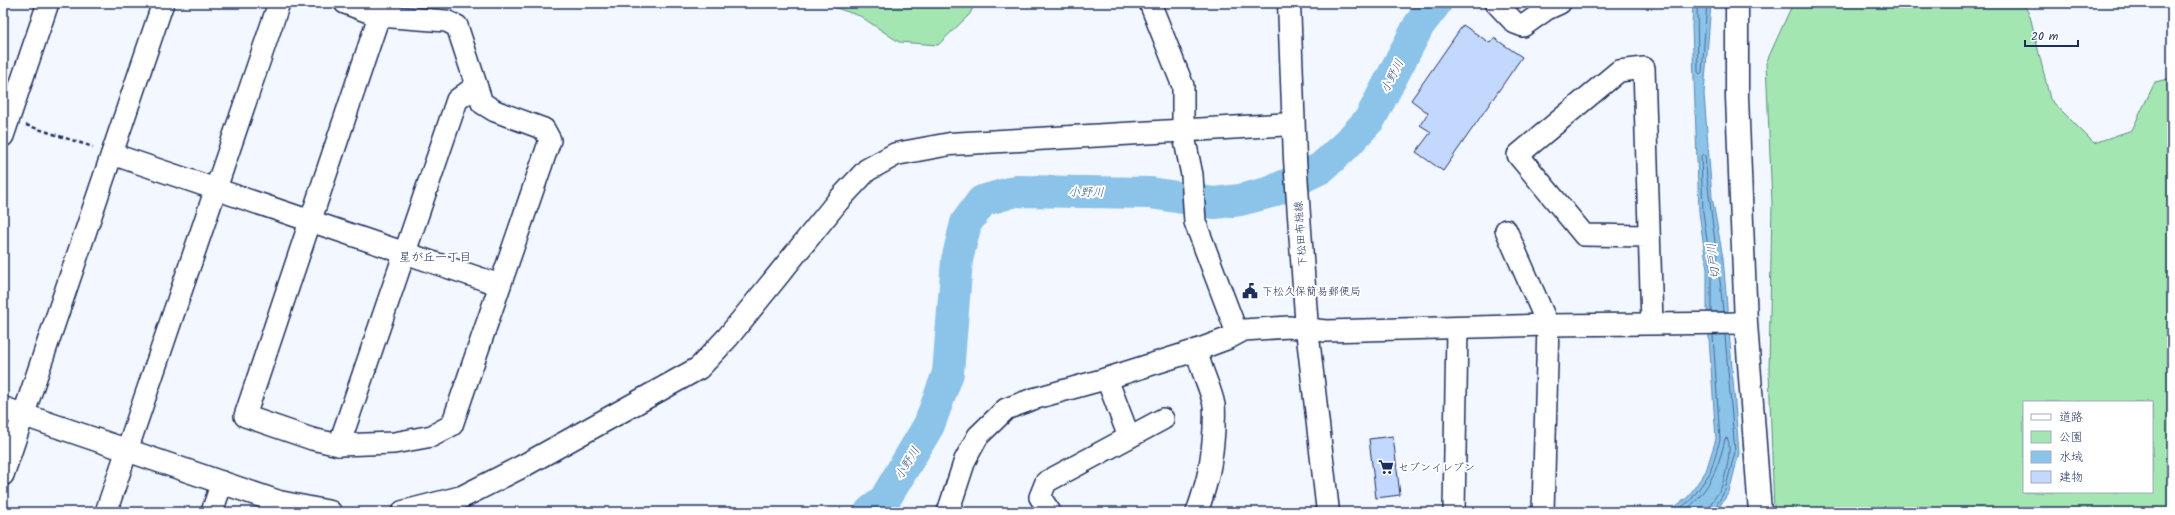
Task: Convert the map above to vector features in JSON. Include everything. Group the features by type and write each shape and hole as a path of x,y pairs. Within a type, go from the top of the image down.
{"street":[{"path":"6,127 48,3"},
{"path":"3,475 163,3"},
{"path":"106,512 279,3"},
{"path":"346,3 379,16 446,21 457,26 482,103 495,111 544,128 550,140 452,425 432,436 394,443 339,444 312,439 245,416 379,16"},
{"path":"1150,3 1183,86 1183,131 1192,175 1195,222 1237,333"},
{"name":"下松田布施線","path":"1289,3 1293,124 1298,207 1308,330 1328,512"},
{"path":"1496,3 1515,23 1523,26 1547,9 1560,3"},
{"path":"1737,3 1740,323 1760,512"},
{"path":"1649,236 1584,235 1518,155 1619,71 1644,68 1652,323"},
{"path":"339,444 457,100 476,86"},
{"path":"403,512 462,497 613,417 699,368 728,337 838,200 867,170 896,154 950,144 1293,124"},
{"path":"112,154 500,285"},
{"path":"1506,230 1548,325 1543,512"},
{"path":"948,512 965,460 978,436 1006,409 1033,399 1105,379 1197,350 1229,338 1244,330 1289,327 1326,331 1548,325 1740,323"},
{"path":"1454,512 1458,328"},
{"path":"1196,512 1208,480 1212,457 1214,407 1211,393 1200,367 1197,350"},
{"path":"1105,379 1110,387 1129,437"},
{"path":"3,408 279,502 330,512"},
{"path":"1050,512 1040,496 1046,482 1163,419"},
{"path":"212,512 222,482"}],"path":[{"path":"6,127 112,154"}],"green space":[{"path":"821,3 975,3 970,14 938,45 899,42 860,16"},
{"path":"1793,3 2023,3 2030,16 2050,99 2094,143 2132,130 2155,82 2172,78 2172,512 1774,512 1769,371 1772,202 1766,63"}],"water":[{"name":"切戸川","path":"1693,3 1711,3 1704,94 1712,197 1723,258 1739,453 1729,492 1716,512 1668,512 1688,497 1706,471 1716,439 1707,309 1707,269 1699,212 1692,27"}],"building":[{"path":"1463,25 1490,43 1494,38 1522,57 1443,171 1416,152 1431,132 1420,125 1428,113 1411,100"},
{"path":"1393,436 1400,495 1376,498 1369,439"}],"waterway":[{"name":"小野川","path":"870,512 885,499 929,425 948,373 957,260 966,223 982,201 1016,191 1151,193 1214,203 1240,200 1271,192 1321,168 1346,145 1370,119 1419,25 1436,3"}],"place":[{"name":"下松久保簡易郵便局","path":"1250,291"},
{"name":"セブンイレブン","path":"1386,467"}],"district":[{"name":"星が丘一丁目","path":"435,257"}]}
